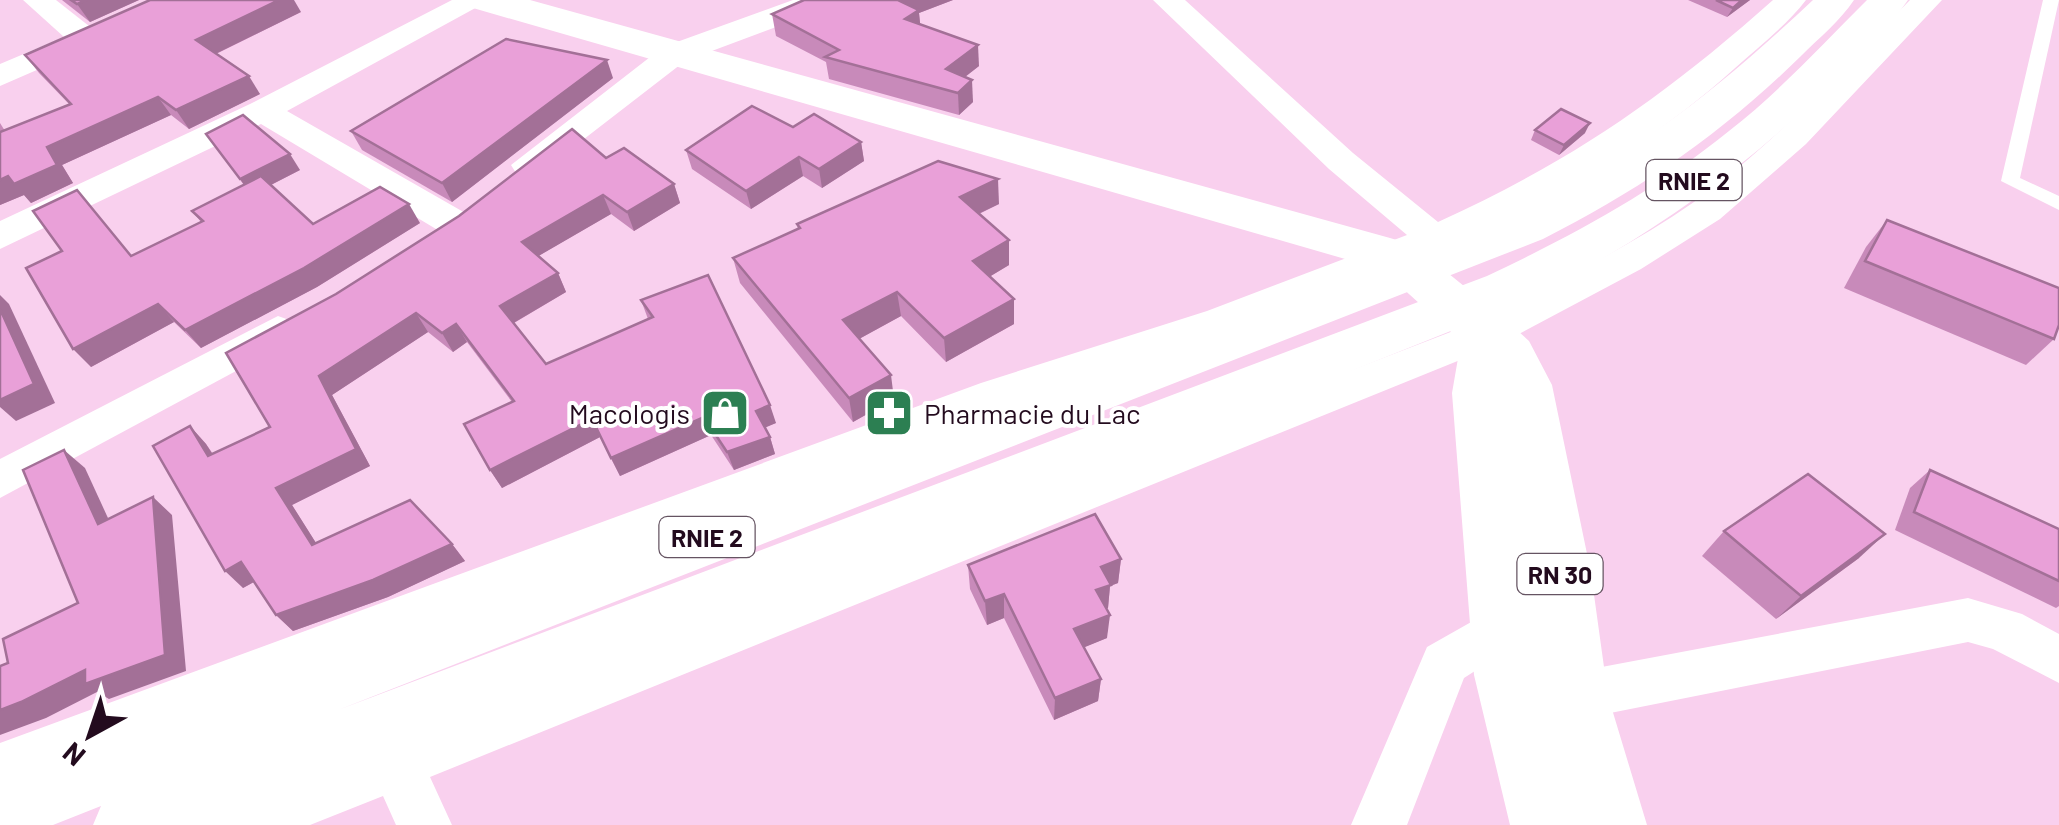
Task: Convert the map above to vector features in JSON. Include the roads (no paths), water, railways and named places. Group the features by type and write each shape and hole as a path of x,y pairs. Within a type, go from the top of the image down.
{"main road":[{"path":"487,0 1437,281"},
{"name":"RNIE 2","path":"129,825 1437,281 1666,146 1716,110 1835,0"},
{"name":"RNIE 2","path":"0,811 644,560 1437,281 1564,261 1687,185 1787,104 1889,0"},
{"name":"RN 30","path":"1437,281 1478,394 1508,675 1546,825"},
{"name":"RN 30","path":"1437,281 1510,355 1526,385 1560,573 1575,696 1610,825"}],"street":[{"path":"38,0 87,40"},
{"path":"0,76 174,0"},
{"path":"0,236 262,111 476,0"},
{"path":"414,248 454,222 674,54 821,0"},
{"path":"1168,0 1340,160 1437,281"},
{"path":"242,825 952,548 1437,281 1558,176 1656,115 1790,0"},
{"path":"0,769 346,634 1007,390 1225,320 1650,246 1706,210 1770,156 1928,0"},
{"path":"262,111 454,222"},
{"path":"0,480 302,317"},
{"path":"1575,696 1968,620 2004,630 2059,660"},
{"path":"1379,825 1445,663 1503,626"},
{"path":"394,763 424,825"}],"lane":[{"path":"2052,0 2010,181 2059,204"}],"place":[{"name":"Macologis","path":"725,413"},
{"name":"Pharmacie du Lac","path":"889,413"}]}
